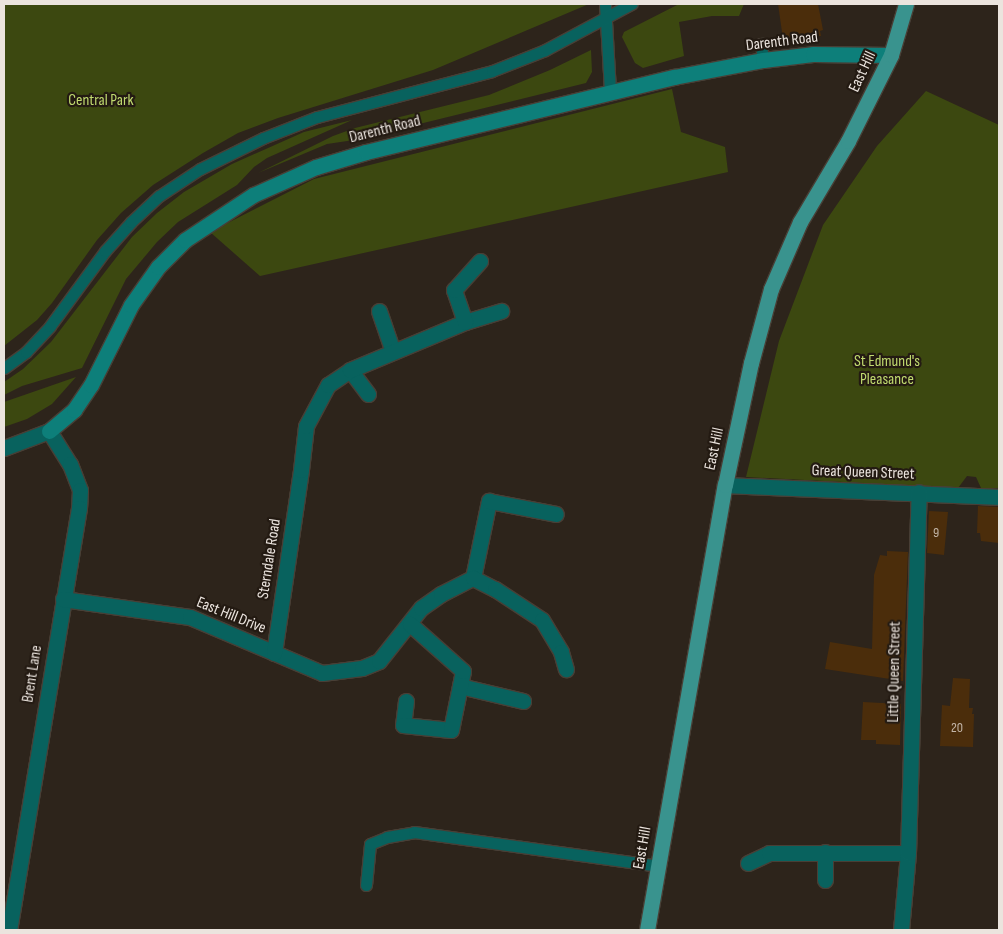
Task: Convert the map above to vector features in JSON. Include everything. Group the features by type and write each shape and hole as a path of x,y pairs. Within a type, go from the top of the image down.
{"main road":[{"name":"East Hill","path":"647,930 725,485 751,363 778,270 800,222 848,141 891,55 906,4"}],"street":[{"name":"Darenth Road","path":"4,448 49,430 74,410 91,385 131,305 158,267 185,240 253,195 324,164 610,91 763,60 813,54 891,55"},
{"path":"465,322 454,290 480,261"},
{"path":"379,311 393,352"},
{"name":"Sterndale Road","path":"274,653 302,470 306,426 328,385 350,370 465,322 501,311"},
{"path":"350,370 368,394"},
{"name":"Brent Lane","path":"9,930 79,508 80,490 70,464 49,430"},
{"name":"Great Queen Street","path":"725,485 999,497"},
{"name":"Little Queen Street","path":"900,930 908,853 919,492"},
{"path":"473,578 489,502 556,514"},
{"path":"406,701 403,725 451,730 462,671 410,624 422,608 473,578"},
{"path":"473,578 495,589 542,620 561,652 566,668"},
{"name":"East Hill Drive","path":"63,599 190,617 322,673 362,668 379,661 410,624"},
{"path":"460,686 523,701"},
{"path":"748,863 769,852 908,853"},
{"path":"824,852 825,880"}],"lane":[{"path":"605,4 610,91"},
{"path":"4,368 26,352 50,326 105,251 137,216 167,190 200,169 263,138 317,117 492,71 545,50 631,4"},
{"path":"761,44 763,60"},
{"path":"366,885 370,844 387,837 414,832 658,866"}],"green space":[{"name":"Central Park","path":"4,4 589,4 433,70 278,118 238,133 203,153 153,185 121,213 97,240 52,303 37,320 4,346"},
{"path":"679,4 744,4 739,16 712,16 679,22 684,56 643,68 635,63 622,37 624,32"},
{"path":"591,50 592,72 586,83 354,140 327,144 258,173 333,136 355,128 489,95 550,70"},
{"path":"672,89 681,132 725,147 728,172 260,276 210,232 314,179"},
{"name":"St Edmund's Pleasance","path":"926,91 999,125 999,488 981,488 976,477 967,476 958,488 746,477 779,341 823,225 877,146"},
{"path":"352,120 267,158 254,167 237,185 178,222 157,242 126,279 82,368 22,386 4,395 4,382 23,369 51,342 132,237 157,213 184,192 232,164 304,132"},
{"path":"76,377 52,404 27,419 4,427 4,402"}],"building":[{"path":"778,4 818,4 823,30 820,31 821,36 783,39"},
{"path":"978,506 999,507 999,543 981,541 980,533 977,533"},
{"path":"929,511 948,512 944,555 927,553"},
{"path":"887,551 908,552 903,681 825,669 830,642 872,649 874,575 880,555 887,556"},
{"path":"953,678 970,679 969,708 973,708 972,714 974,714 973,747 940,746 942,705 950,706"},
{"path":"863,702 901,704 900,745 876,744 876,740 861,740"}]}
